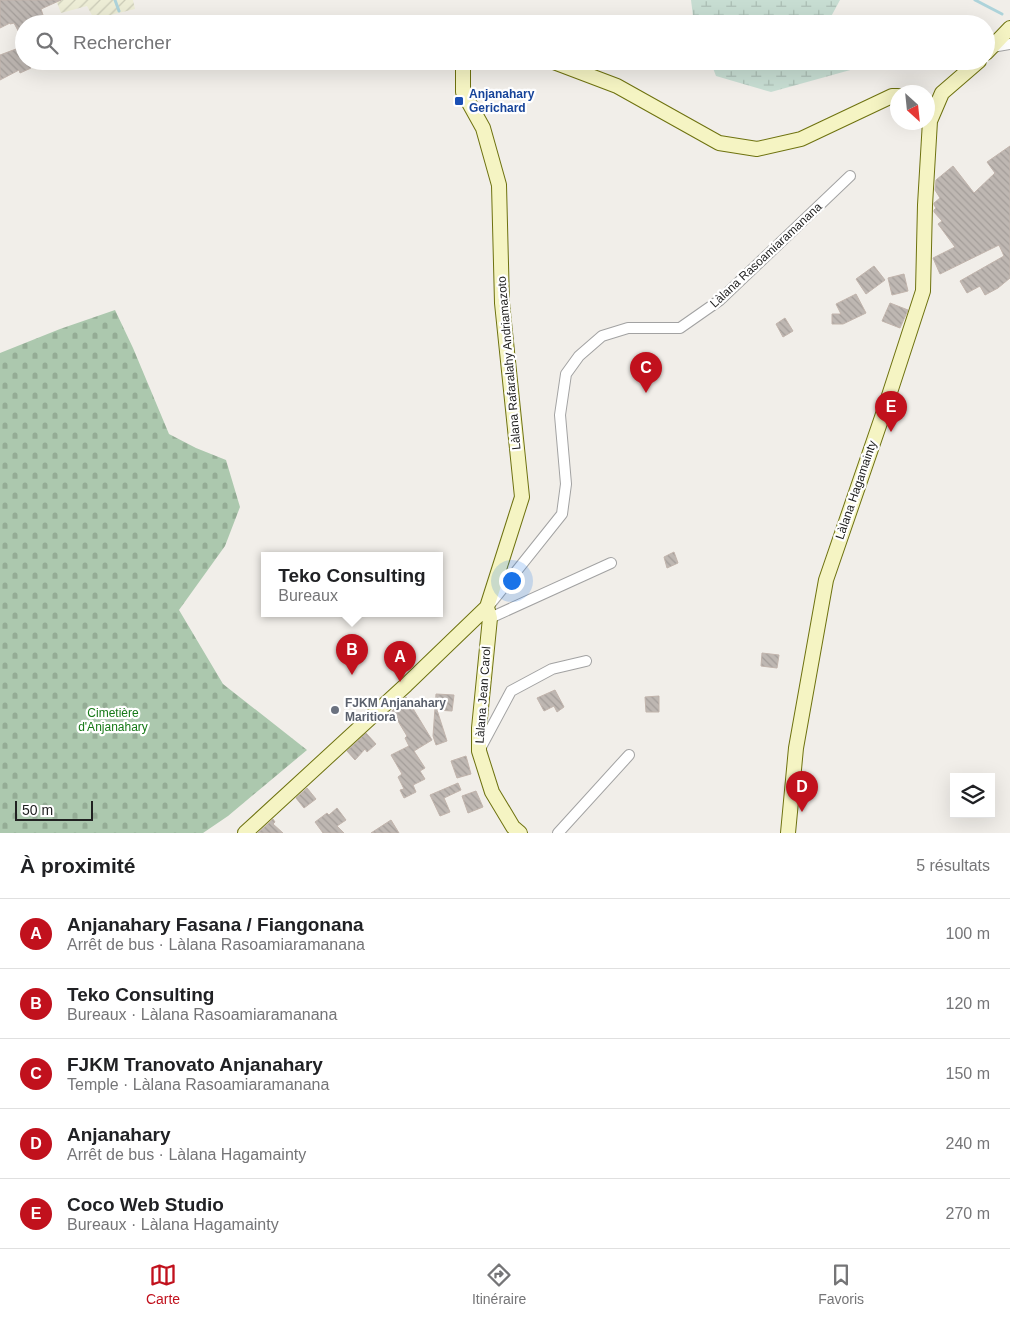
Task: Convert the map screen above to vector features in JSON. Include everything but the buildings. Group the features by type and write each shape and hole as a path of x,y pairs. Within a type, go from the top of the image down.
{"main road":[{"path":"995,44 1010,28"},
{"name":"Làlana Rafaralahy Andriamazoto","path":"463,70 463,92 483,128 499,185 502,303 522,497 488,613"},
{"path":"575,70 617,86 719,143 757,149 800,139 890,97"},
{"path":"935,94 967,70"},
{"name":"Làlana Hagamainty","path":"788,833 796,748 826,580 924,291 925,205 929,130"},
{"name":"Làlana Jean Carol","path":"488,613 479,751 492,792 513,827 520,833"},
{"name":"Làlana Rasoamiaramanana","path":"245,833 406,685 488,613"}],"street":[{"path":"995,48 1010,44"},
{"name":"Làlana Rasoamiaramanana","path":"488,613 562,514 566,484 560,415 566,374 579,356 602,336 628,328 680,328 720,300 850,176"},
{"path":"488,613 611,563"},
{"path":"479,751 511,691 552,669 586,662"},
{"path":"558,833 629,755"}],"green space":[{"path":"56,0 133,0 135,9 110,15 92,15 87,6 61,13"},
{"path":"691,0 840,0 832,15 693,15"},
{"path":"714,70 850,70 771,92 716,76"},
{"name":"Cimetière d'Anjanahary","path":"115,310 169,434 196,448 226,460 240,507 225,546 179,610 223,684 307,750 228,816 203,833 0,833 0,353"}],"waterway":[{"path":"115,0 119,11"},
{"path":"975,0 1002,14"}],"place":[{"name":"Anjanahary Gerichard","path":"459,101"},
{"name":"FJKM Tranovato Anjanahary","path":"646,393"},
{"name":"Coco Web Studio","path":"891,432"},
{"name":"Teko Consulting","path":"352,675"},
{"name":"Anjanahary Fasana / Fiangonana","path":"400,682"},
{"name":"FJKM Anjanahary Maritiora","path":"335,710"},
{"name":"Anjanahary","path":"802,812"}]}
